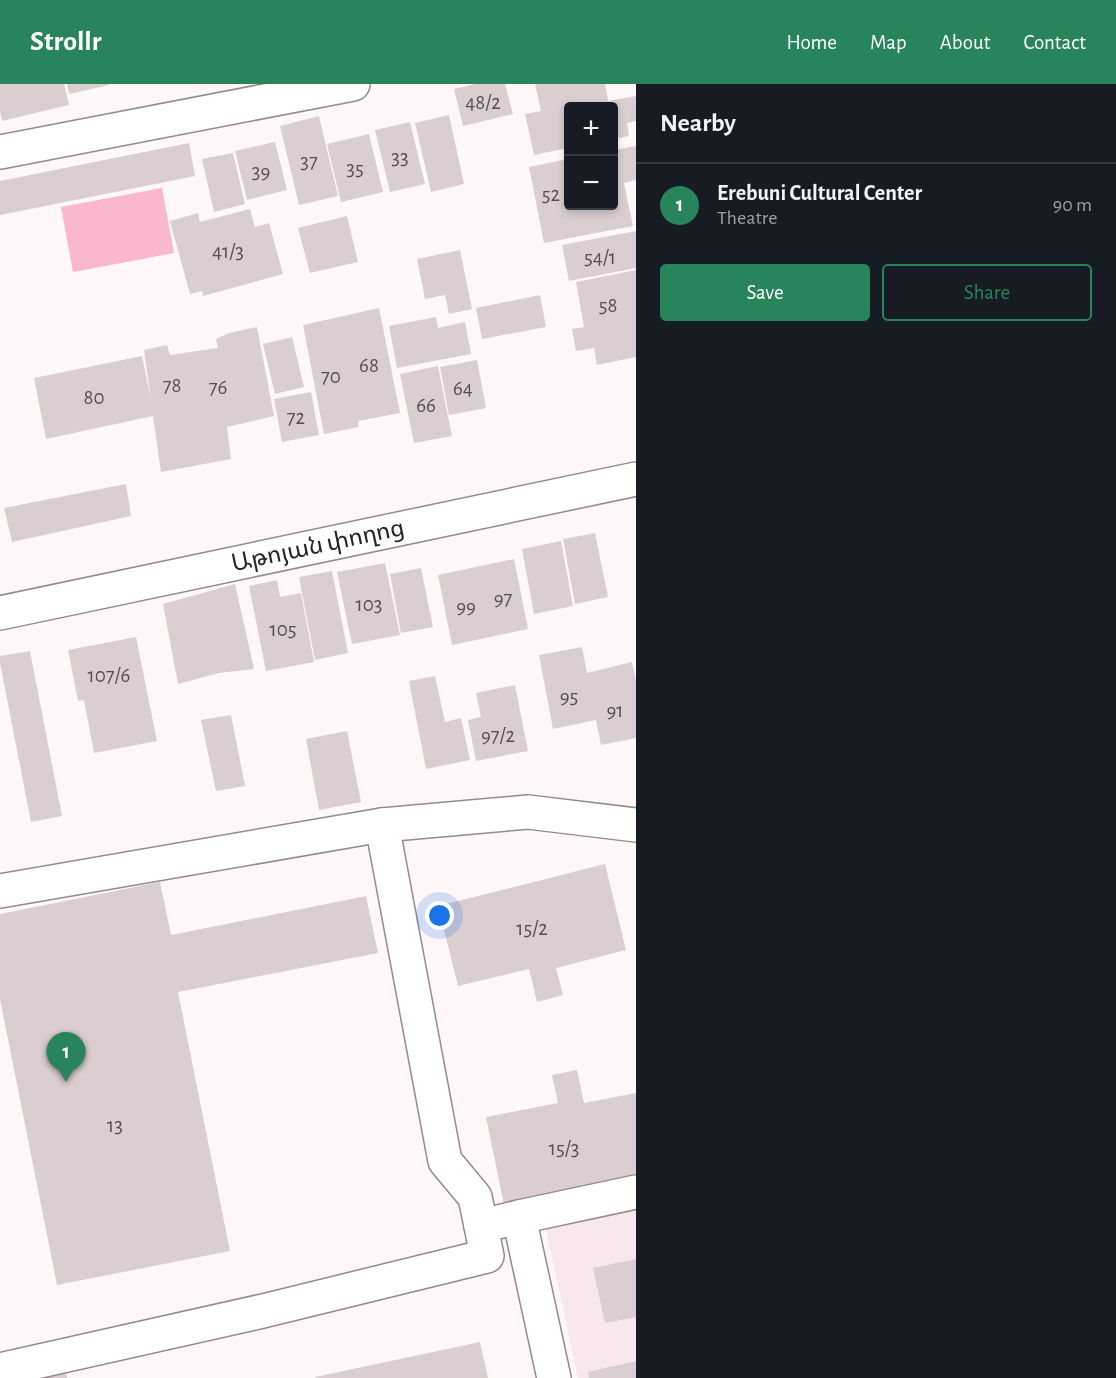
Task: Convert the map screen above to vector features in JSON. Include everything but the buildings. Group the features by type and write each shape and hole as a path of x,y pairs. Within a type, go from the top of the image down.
{"main road":[{"path":"0,152 353,84"},
{"name":"Աթոյան փողոց","path":"0,613 636,479"},
{"path":"0,891 382,825 528,812 636,825"},
{"path":"0,1370 263,1311 487,1256 475,1197 445,1161 382,825"},
{"path":"481,1226 636,1192"},
{"path":"519,1217 554,1378"}],"shaded area":[{"path":"162,188 174,253 73,272 61,207"},
{"path":"636,1199 636,1378 578,1378 544,1220"}],"place":[{"name":"Erebuni Cultural Center","path":"66,1082"}]}
